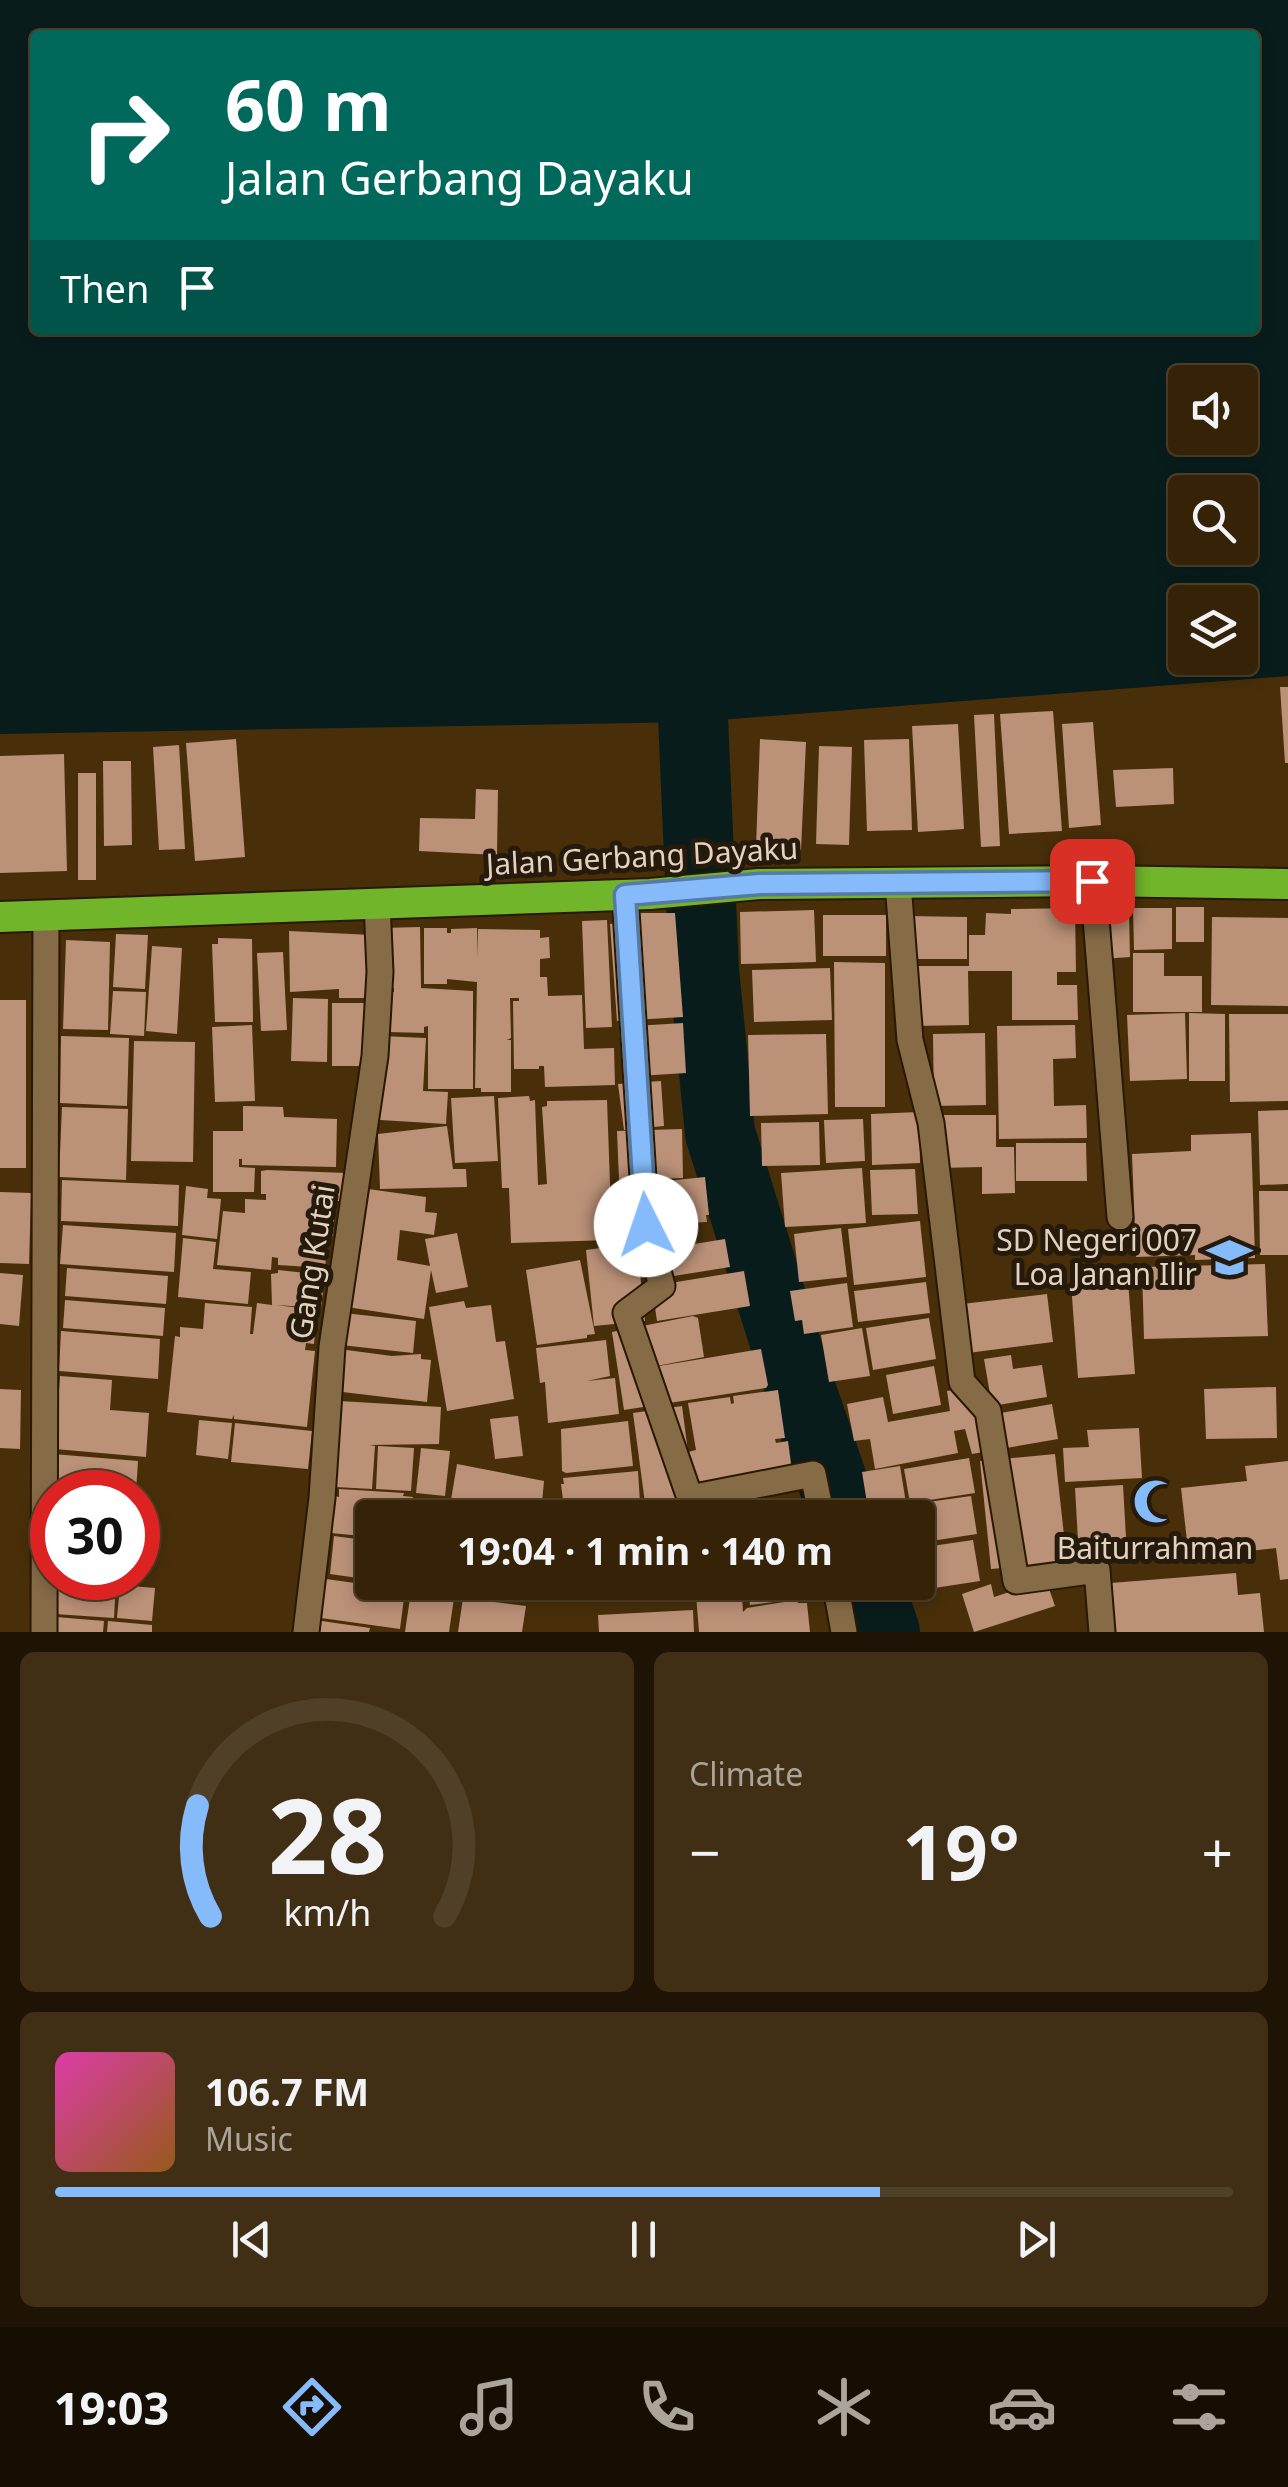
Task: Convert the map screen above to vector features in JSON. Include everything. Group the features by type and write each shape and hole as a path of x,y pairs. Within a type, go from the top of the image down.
{"highway":[{"name":"Jalan Gerbang Dayaku","path":"0,917 637,894 760,884 1288,884"}],"street":[{"path":"1092,881 1120,1217"},
{"path":"898,883 910,1040 932,1123 962,1382 988,1410 1016,1581 1097,1570 1102,1632"},
{"path":"637,894 646,1225 662,1286 626,1313 690,1498 813,1474 818,1500"},
{"name":"Gang Kutai","path":"306,1632 322,1498 332,1346 375,1056 380,972 377,903"},
{"path":"44,1632 46,916"},
{"path":"838,1600 844,1632"}],"shaded area":[{"path":"0,0 1288,0 1288,676 693,722 0,734"}],"building":[{"path":"1280,687 1288,687 1288,763 1285,763"},
{"path":"1053,711 1062,831 1009,834 1000,714"},
{"path":"994,714 1000,846 981,847 974,715"},
{"path":"1093,722 1101,825 1069,828 1062,724"},
{"path":"958,724 964,829 918,832 912,726"},
{"path":"236,739 245,857 195,861 186,743"},
{"path":"760,739 806,742 801,850 756,847"},
{"path":"909,739 912,830 867,831 864,740"},
{"path":"179,745 185,849 159,850 153,747"},
{"path":"819,746 852,747 849,845 816,844"},
{"path":"64,754 67,871 0,873 0,756"},
{"path":"103,761 131,761 132,845 104,846"},
{"path":"1173,768 1174,804 1116,807 1113,770"},
{"path":"78,773 96,773 96,880 78,880"},
{"path":"476,789 498,790 497,855 419,851 420,818 475,819"},
{"path":"1176,907 1204,907 1204,942 1176,942"},
{"path":"1075,908 1076,972 1057,972 1057,985 1077,985 1078,1020 1012,1020 1012,971 968,971 969,1025 915,1026 915,966 969,966 969,935 985,935 986,913"},
{"path":"1133,908 1172,908 1172,949 1134,950"},
{"path":"814,910 816,962 741,964 740,912"},
{"path":"617,913 675,913 683,1017 617,1021 610,924 617,923"},
{"path":"1101,913 1129,913 1130,957 1103,959"},
{"path":"823,915 886,915 886,956 823,956"},
{"path":"907,916 967,917 967,959 906,959"},
{"path":"1212,917 1288,918 1288,1006 1211,1005"},
{"path":"607,920 612,1027 586,1028 582,921"},
{"path":"420,927 421,988 473,991 473,1089 428,1089 428,1026 424,1033 389,1032 390,992 394,988 383,988 382,928"},
{"path":"424,928 447,928 447,933 451,933 451,929 477,928 478,957 478,929 540,930 540,938 549,937 550,958 540,959 540,977 547,977 548,996 582,995 584,1049 614,1048 615,1085 545,1087 544,1066 514,1069 513,1001 519,998 510,998 511,1038 507,1040 511,1040 511,1092 481,1092 481,1088 475,1088 477,982 447,979 447,984 424,984"},
{"path":"289,931 372,935 367,998 339,998 339,989 290,992"},
{"path":"116,934 148,935 145,989 113,987"},
{"path":"218,938 252,939 253,1022 215,1022 212,944 218,944"},
{"path":"66,940 110,942 108,1030 63,1029"},
{"path":"152,946 182,948 177,1034 146,1031"},
{"path":"283,952 287,1030 261,1031 257,953"},
{"path":"1133,953 1164,953 1164,976 1202,976 1202,1012 1133,1012"},
{"path":"834,962 885,963 885,1107 835,1107"},
{"path":"830,968 832,1020 754,1022 752,970"},
{"path":"113,991 146,992 144,1036 110,1034"},
{"path":"293,998 328,999 327,1062 291,1061"},
{"path":"0,1000 26,1000 26,1168 0,1168"},
{"path":"332,1003 365,1003 365,1066 332,1066"},
{"path":"1185,1013 1187,1079 1130,1081 1127,1015"},
{"path":"1189,1013 1225,1014 1225,1081 1189,1081"},
{"path":"1229,1014 1288,1014 1288,1101 1230,1102"},
{"path":"683,1023 686,1073 623,1077 619,1027"},
{"path":"252,1025 255,1101 215,1102 212,1027"},
{"path":"1075,1025 1076,1058 1053,1059 1054,1106 1086,1105 1087,1138 999,1139 997,1026"},
{"path":"985,1033 986,1105 934,1106 933,1034"},
{"path":"826,1034 828,1114 750,1116 748,1035"},
{"path":"61,1036 129,1038 127,1106 60,1103"},
{"path":"382,1036 426,1038 423,1091 448,1092 446,1124 380,1120 378,1069"},
{"path":"134,1041 195,1042 193,1162 131,1161"},
{"path":"661,1081 664,1126 624,1130 618,1084"},
{"path":"494,1096 498,1161 455,1163 451,1098"},
{"path":"529,1096 530,1101 535,1100 538,1185 547,1184 542,1107 547,1106 547,1101 607,1100 612,1240 511,1243 509,1188 502,1188 498,1098"},
{"path":"243,1106 283,1107 284,1117 337,1119 336,1167 242,1165 239,1159 239,1167 255,1168 254,1192 213,1192 213,1131 243,1131"},
{"path":"62,1107 128,1109 126,1180 59,1177"},
{"path":"1288,1110 1288,1184 1260,1185 1258,1111"},
{"path":"919,1112 920,1163 872,1165 871,1114"},
{"path":"939,1115 996,1115 996,1147 1014,1147 1015,1193 982,1194 982,1167 940,1168"},
{"path":"863,1119 865,1161 826,1163 824,1120"},
{"path":"819,1122 820,1165 762,1166 761,1123"},
{"path":"447,1126 453,1169 466,1169 467,1187 380,1189 378,1134"},
{"path":"682,1129 683,1178 619,1180 617,1131"},
{"path":"1251,1133 1255,1258 1136,1257 1132,1154 1191,1151 1191,1135"},
{"path":"1016,1143 1086,1143 1087,1181 1016,1181"},
{"path":"862,1168 866,1223 785,1227 781,1173"},
{"path":"915,1169 918,1214 872,1215 870,1170"},
{"path":"261,1171 346,1173 345,1201 335,1201 333,1236 328,1235 325,1268 278,1265 278,1258 272,1257 271,1270 217,1265 223,1211 245,1213 245,1199 266,1200 266,1194 261,1194"},
{"path":"705,1177 707,1222 621,1226 618,1186"},
{"path":"62,1180 179,1185 178,1226 61,1221"},
{"path":"186,1186 208,1189 207,1198 221,1199 217,1239 182,1235"},
{"path":"368,1189 426,1197 425,1212 437,1213 434,1235 400,1230 397,1260 430,1266 425,1239 457,1233 468,1287 436,1293 431,1270 424,1319 347,1307"},
{"path":"1259,1191 1288,1191 1288,1255 1260,1255"},
{"path":"0,1192 31,1193 29,1264 0,1263"},
{"path":"920,1221 926,1277 854,1285 848,1229"},
{"path":"63,1225 176,1233 174,1272 60,1264"},
{"path":"841,1228 847,1277 799,1282 794,1234"},
{"path":"183,1238 216,1242 213,1269 251,1272 248,1304 178,1297"},
{"path":"725,1239 730,1267 655,1279 651,1251"},
{"path":"637,1245 645,1321 594,1326 586,1250"},
{"path":"580,1260 595,1334 537,1345 526,1270"},
{"path":"1265,1264 1268,1336 1144,1339 1142,1267"},
{"path":"1127,1267 1135,1374 1078,1378 1070,1270"},
{"path":"67,1268 168,1276 166,1304 65,1296"},
{"path":"278,1270 325,1275 321,1308 276,1305 317,1310 314,1344 306,1343 305,1350 315,1351 307,1427 234,1419 234,1415 232,1419 167,1412 175,1336 180,1337 180,1327 203,1329 205,1303 252,1307 253,1334 257,1303 272,1305 271,1274"},
{"path":"744,1271 750,1306 657,1321 652,1286"},
{"path":"0,1273 23,1275 19,1326 0,1324"},
{"path":"926,1282 930,1313 858,1322 854,1291"},
{"path":"847,1283 853,1327 804,1334 802,1320 795,1321 790,1291"},
{"path":"1047,1294 1053,1342 968,1353 962,1304"},
{"path":"65,1300 165,1308 163,1336 63,1328"},
{"path":"464,1301 466,1308 491,1305 496,1342 505,1341 514,1399 447,1411 429,1307"},
{"path":"344,1313 416,1321 413,1353 341,1345"},
{"path":"698,1318 704,1357 635,1370 761,1349 766,1388 624,1410 612,1332"},
{"path":"929,1318 936,1359 873,1370 866,1328"},
{"path":"862,1328 870,1376 829,1382 821,1335"},
{"path":"61,1331 160,1339 158,1379 59,1371"},
{"path":"606,1340 610,1376 587,1381 615,1378 619,1414 548,1423 545,1382 540,1383 536,1348"},
{"path":"339,1349 392,1356 421,1354 421,1359 431,1360 427,1402 334,1391"},
{"path":"1011,1355 1013,1369 1042,1365 1047,1397 992,1406 984,1359"},
{"path":"934,1366 941,1405 893,1414 886,1375"},
{"path":"60,1376 112,1380 110,1410 149,1413 146,1457 55,1449"},
{"path":"985,1385 989,1415 1052,1404 1058,1439 972,1454 965,1429 954,1431 958,1453 875,1469 870,1439 854,1441 847,1404 883,1397 888,1422 950,1411 947,1391"},
{"path":"1276,1387 1277,1438 1206,1439 1204,1389"},
{"path":"0,1389 21,1390 20,1449 0,1448"},
{"path":"778,1390 785,1438 775,1439 776,1443 788,1441 794,1486 697,1500 688,1452 696,1450 688,1403 730,1397 731,1404 733,1396"},
{"path":"339,1401 441,1407 439,1444 370,1445 375,1446 372,1489 336,1487"},
{"path":"682,1406 690,1498 645,1500 633,1413"},
{"path":"518,1416 523,1456 495,1459 490,1419"},
{"path":"199,1420 232,1423 228,1459 196,1455"},
{"path":"628,1421 633,1466 562,1471 561,1429"},
{"path":"235,1423 312,1431 308,1469 231,1462"},
{"path":"1139,1428 1142,1478 1065,1482 1063,1448 1089,1447 1087,1430"},
{"path":"378,1446 414,1448 411,1491 376,1489"},
{"path":"421,1448 450,1451 445,1496 416,1493"},
{"path":"53,1454 138,1461 137,1470 52,1470"},
{"path":"1055,1454 1067,1562 991,1569 980,1461"},
{"path":"969,1458 975,1493 909,1500 904,1469"},
{"path":"1288,1461 1288,1579 1280,1580 1276,1548 1195,1557 1193,1540 1187,1541 1181,1488 1247,1481 1245,1466"},
{"path":"457,1464 544,1481 542,1500 451,1500"},
{"path":"900,1466 906,1500 867,1500 862,1472"},
{"path":"638,1471 640,1500 563,1500 563,1478"},
{"path":"1123,1485 1127,1555 1079,1558 1075,1488"},
{"path":"339,1489 404,1493 403,1496 413,1497 355,1500 355,1535 331,1533 335,1496 339,1497"},
{"path":"971,1496 977,1534 935,1540 935,1501"},
{"path":"334,1536 355,1539 355,1578 330,1574"},
{"path":"973,1540 980,1581 935,1588 935,1546"},
{"path":"1236,1573 1238,1595 1260,1593 1264,1632 1090,1632 1086,1585"},
{"path":"326,1579 355,1583 355,1600 404,1600 400,1629 321,1618"},
{"path":"1046,1580 1055,1606 974,1632 962,1594 991,1584 994,1597"},
{"path":"56,1600 115,1600 114,1618 55,1614"},
{"path":"119,1600 154,1600 152,1621 117,1618"},
{"path":"410,1600 454,1600 449,1632 405,1632"},
{"path":"463,1600 526,1606 522,1632 458,1632"},
{"path":"696,1600 742,1600 743,1612 747,1608 797,1600 807,1603 810,1632 699,1632"},
{"path":"749,1600 790,1600 750,1605"},
{"path":"693,1610 694,1632 599,1632 598,1615"},
{"path":"56,1617 104,1621 103,1632 55,1632"},
{"path":"315,1620 370,1628 369,1632 313,1632"},
{"path":"108,1621 152,1625 152,1632 107,1632"}],"waterway":[{"path":"689,626 704,970 720,1133 839,1500"},
{"path":"874,1600 885,1632"}],"place":[{"name":"SD Negeri 007 Loa Janan Ilir","path":"1230,1258"},
{"name":"Baiturrahman","path":"1155,1502"}],"route":[{"path":"646,1225 625,895 760,884 1092,881"}]}
